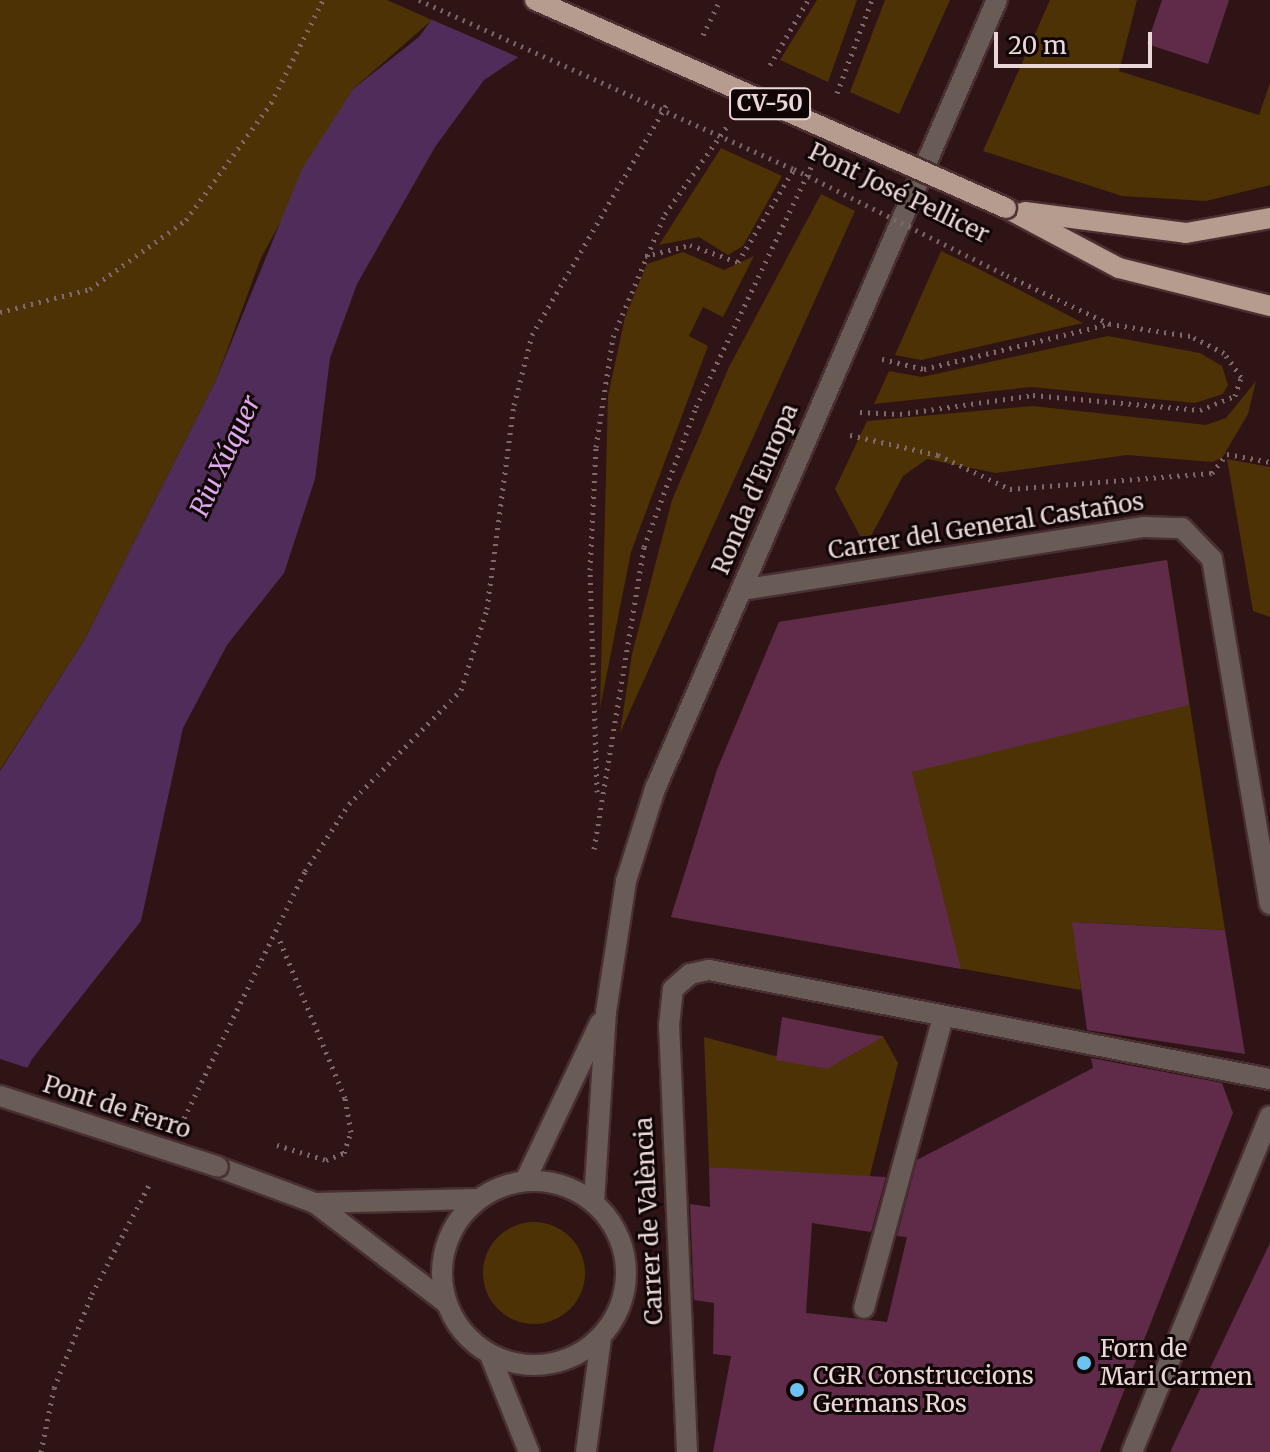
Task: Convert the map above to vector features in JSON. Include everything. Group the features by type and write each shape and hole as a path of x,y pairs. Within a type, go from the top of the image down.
{"main road":[{"name":"Pont José Pellicer","path":"535,0 1006,208"},
{"name":"CV-50","path":"1006,208 1186,233 1270,218"},
{"name":"CV-50","path":"1006,208 1119,268 1270,306"}],"street":[{"name":"Ronda d'Europa","path":"606,1012 626,881 655,789 997,0"},
{"name":"Carrer del General Castaños","path":"741,590 1144,527 1182,528 1212,559 1270,904"},
{"name":"Carrer de València","path":"687,1452 672,1192 673,989 709,970 942,1020"},
{"path":"525,1181 606,1012"},
{"path":"594,1202 606,1012"},
{"path":"864,1308 942,1020 1270,1079"},
{"name":"Pont de Ferro","path":"0,1096 218,1167 315,1203"},
{"path":"1132,1452 1270,1116"},
{"path":"315,1203 477,1199 525,1181 566,1186 594,1202 617,1229 626,1260 619,1310 601,1338 586,1452"},
{"path":"445,1302 443,1252 477,1199"},
{"path":"315,1203 445,1302 460,1330 490,1355 529,1452"},
{"path":"490,1355 547,1366 601,1338"}],"path":[{"path":"0,312 90,289 186,220 271,103 323,0"},
{"name":"Pont José Pellicer","path":"419,0 794,169 1110,324"},
{"path":"698,45 720,0"},
{"path":"766,72 808,0"},
{"path":"833,105 872,0"},
{"path":"183,1119 278,936 305,871 349,804 461,690 487,609 514,405 532,335 677,87"},
{"path":"732,119 644,257 613,337 596,447 590,570 598,805 626,624 667,476 819,147"},
{"path":"644,257 690,245 738,262 794,169"},
{"path":"859,412 900,414 1033,395 1200,410 1235,396 1241,377 1224,353 1190,336 1110,324 924,369 881,359"},
{"path":"849,435 938,455 1010,489 1212,473 1227,454 1270,462"},
{"path":"262,1141 326,1160 344,1153 351,1132 345,1098 278,936"},
{"path":"41,1452 54,1388 92,1294 151,1182"}],"shaded area":[{"path":"0,0 387,0 432,20 353,89 261,258 216,380 85,639 0,770"},
{"path":"817,0 857,0 828,82 780,60"},
{"path":"885,0 950,0 899,114 850,92"},
{"path":"1050,0 1137,0 1119,71 1259,115 1270,83 1270,185 1206,201 1122,196 983,151"},
{"path":"721,148 782,176 743,246 728,255 699,237 659,245"},
{"path":"821,194 855,211 620,733 632,654 672,500 729,367"},
{"path":"941,251 1083,323 921,360 895,355"},
{"path":"683,252 724,270 754,256 723,317 703,307 689,336 708,346 631,552 600,708 608,396 625,317 647,264"},
{"path":"1108,336 1200,353 1222,366 1228,385 1223,394 1195,403 1031,387 874,404 889,371 922,377"},
{"path":"1256,381 1248,414 1222,458 1212,462 1127,455 996,473 927,459 903,476 871,536 860,536 835,489 867,421 1033,406 1206,425 1226,418"},
{"path":"1227,459 1270,467 1270,617 1253,611"},
{"path":"1167,560 1225,930 1073,922 1081,990 671,917 717,770 779,622"},
{"path":"870,1034 883,1036 898,1063 869,1179 709,1167 704,1037 820,1068 822,1059 839,1062 867,1046"},
{"path":"534,1222 553,1226 570,1237 581,1254 585,1273 581,1292 570,1309 553,1320 534,1324 515,1320 498,1309 487,1292 483,1273 487,1254 498,1237 515,1226"}],"water":[{"name":"Riu Xúquer","path":"446,0 544,40 484,80 435,147 357,284 330,358 315,479 284,573 227,645 183,728 141,921 32,1059 0,1120 0,771 85,639 216,380 302,169 353,89 419,37"}],"pier":[{"path":"441,0 579,0 525,60 428,18"},
{"path":"0,1059 31,1069 0,1124"}],"building":[{"path":"1162,0 1229,0 1208,64 1147,44"},
{"path":"1167,560 1189,705 912,772 961,969 671,917 717,770 779,622"},
{"path":"1072,922 1225,930 1245,1054 1087,1030"},
{"path":"782,1017 883,1037 827,1069 776,1060"},
{"path":"1091,1058 1222,1083 1233,1113 1100,1452 713,1452 731,1356 713,1354 714,1303 694,1300 690,1204 710,1207 709,1167 886,1177 871,1232 812,1223 806,1313 887,1322 907,1237 897,1236 917,1160 1093,1068"},
{"path":"1270,1243 1270,1452 1170,1452"}],"place":[{"name":"Forn de Mari Carmen","path":"1084,1363"},
{"name":"CGR Construccions Germans Ros","path":"797,1390"}]}
